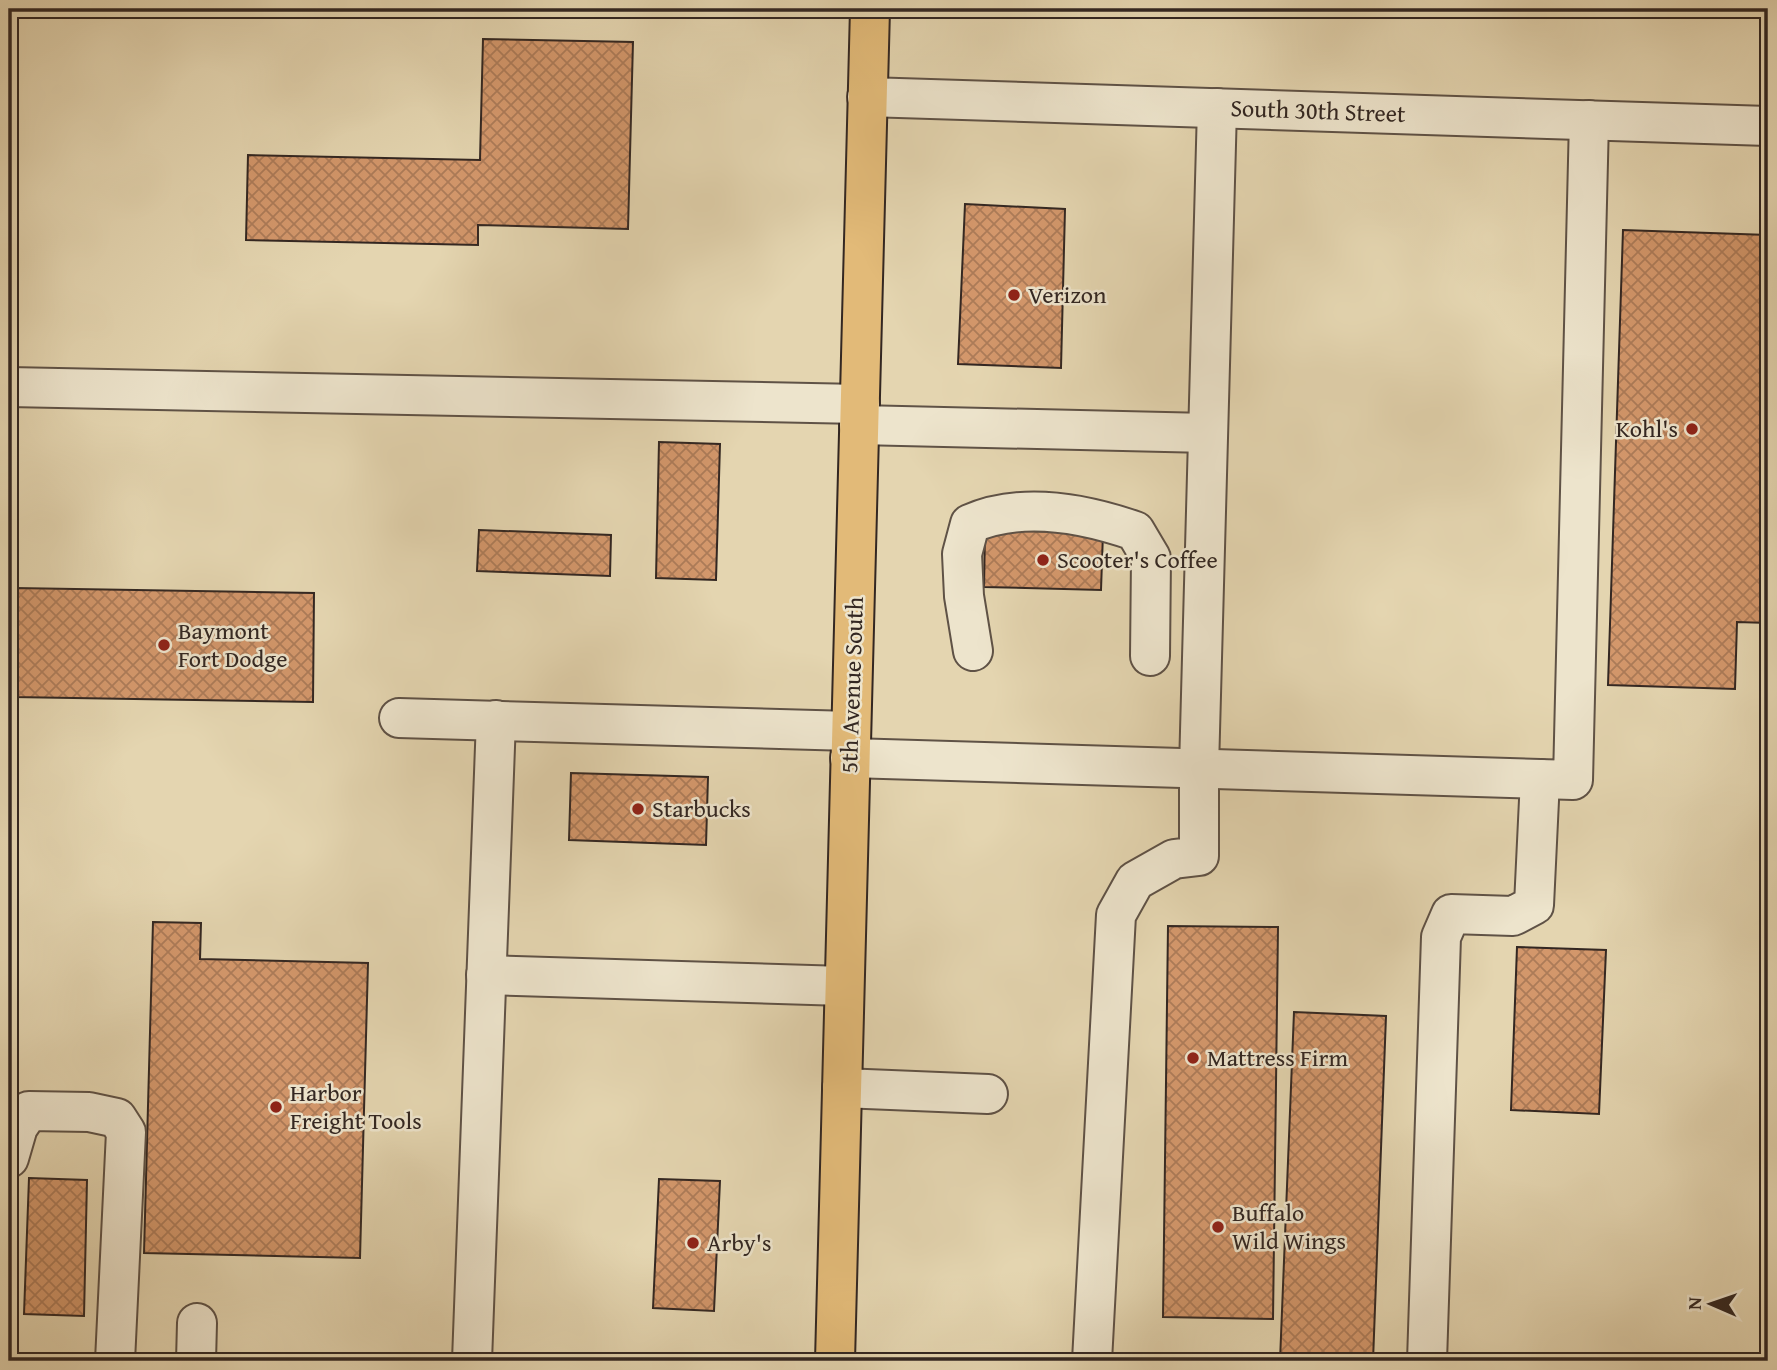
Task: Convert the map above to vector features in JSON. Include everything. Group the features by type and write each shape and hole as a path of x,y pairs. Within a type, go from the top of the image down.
{"main road":[{"name":"5th Avenue South","path":"835,1361 870,9"}],"street":[{"name":"South 30th Street","path":"867,97 1768,126"},
{"path":"1093,1361 1116,915 1135,881 1174,859 1199,856 1199,768 1217,108"},
{"path":"398,718 496,720 1199,768 1573,780 1589,120"},
{"path":"9,387 859,414 1208,433"},
{"path":"973,651 964,596 962,554 970,524 987,516 1047,511 1097,518 1135,531 1151,558 1150,656"},
{"path":"472,1361 496,720"},
{"path":"1427,1361 1441,937 1451,915 1513,916 1534,905 1539,779"},
{"path":"486,975 844,986"},
{"path":"842,1088 988,1094"},
{"path":"9,1158 18,1127 29,1111 89,1112 117,1118 126,1132 116,1361"},
{"path":"196,1361 197,1323"}],"building":[{"path":"483,39 633,42 628,229 478,225 478,245 246,240 248,155 480,160"},
{"path":"965,204 1065,209 1061,368 958,364"},
{"name":"Kohl's","path":"1623,230 1768,235 1768,623 1737,622 1735,689 1608,685"},
{"path":"659,442 720,444 716,580 656,578"},
{"path":"479,530 611,535 610,576 477,571"},
{"name":"Scooter's Coffee","path":"985,530 1103,533 1101,590 984,587"},
{"name":"Baymont Fort Dodge","path":"15,588 314,593 313,702 13,697"},
{"name":"Starbucks","path":"571,773 708,777 706,845 569,840"},
{"path":"153,922 201,923 200,959 368,963 360,1258 144,1253"},
{"path":"1168,926 1278,927 1273,1319 1163,1317"},
{"path":"1517,947 1606,950 1599,1114 1511,1110"},
{"path":"1294,1012 1386,1016 1373,1361 1280,1361"},
{"path":"29,1178 87,1180 84,1316 24,1314"},
{"path":"659,1179 720,1181 714,1311 653,1308"}],"place":[{"name":"Verizon","path":"1014,295"},
{"name":"Kohl's","path":"1692,429"},
{"name":"Scooter's Coffee","path":"1043,560"},
{"name":"Baymont Fort Dodge","path":"164,645"},
{"name":"Starbucks","path":"638,809"},
{"name":"Mattress Firm","path":"1193,1058"},
{"name":"Harbor Freight Tools","path":"276,1107"},
{"name":"Buffalo Wild Wings","path":"1218,1227"},
{"name":"Arby's","path":"693,1243"}]}
